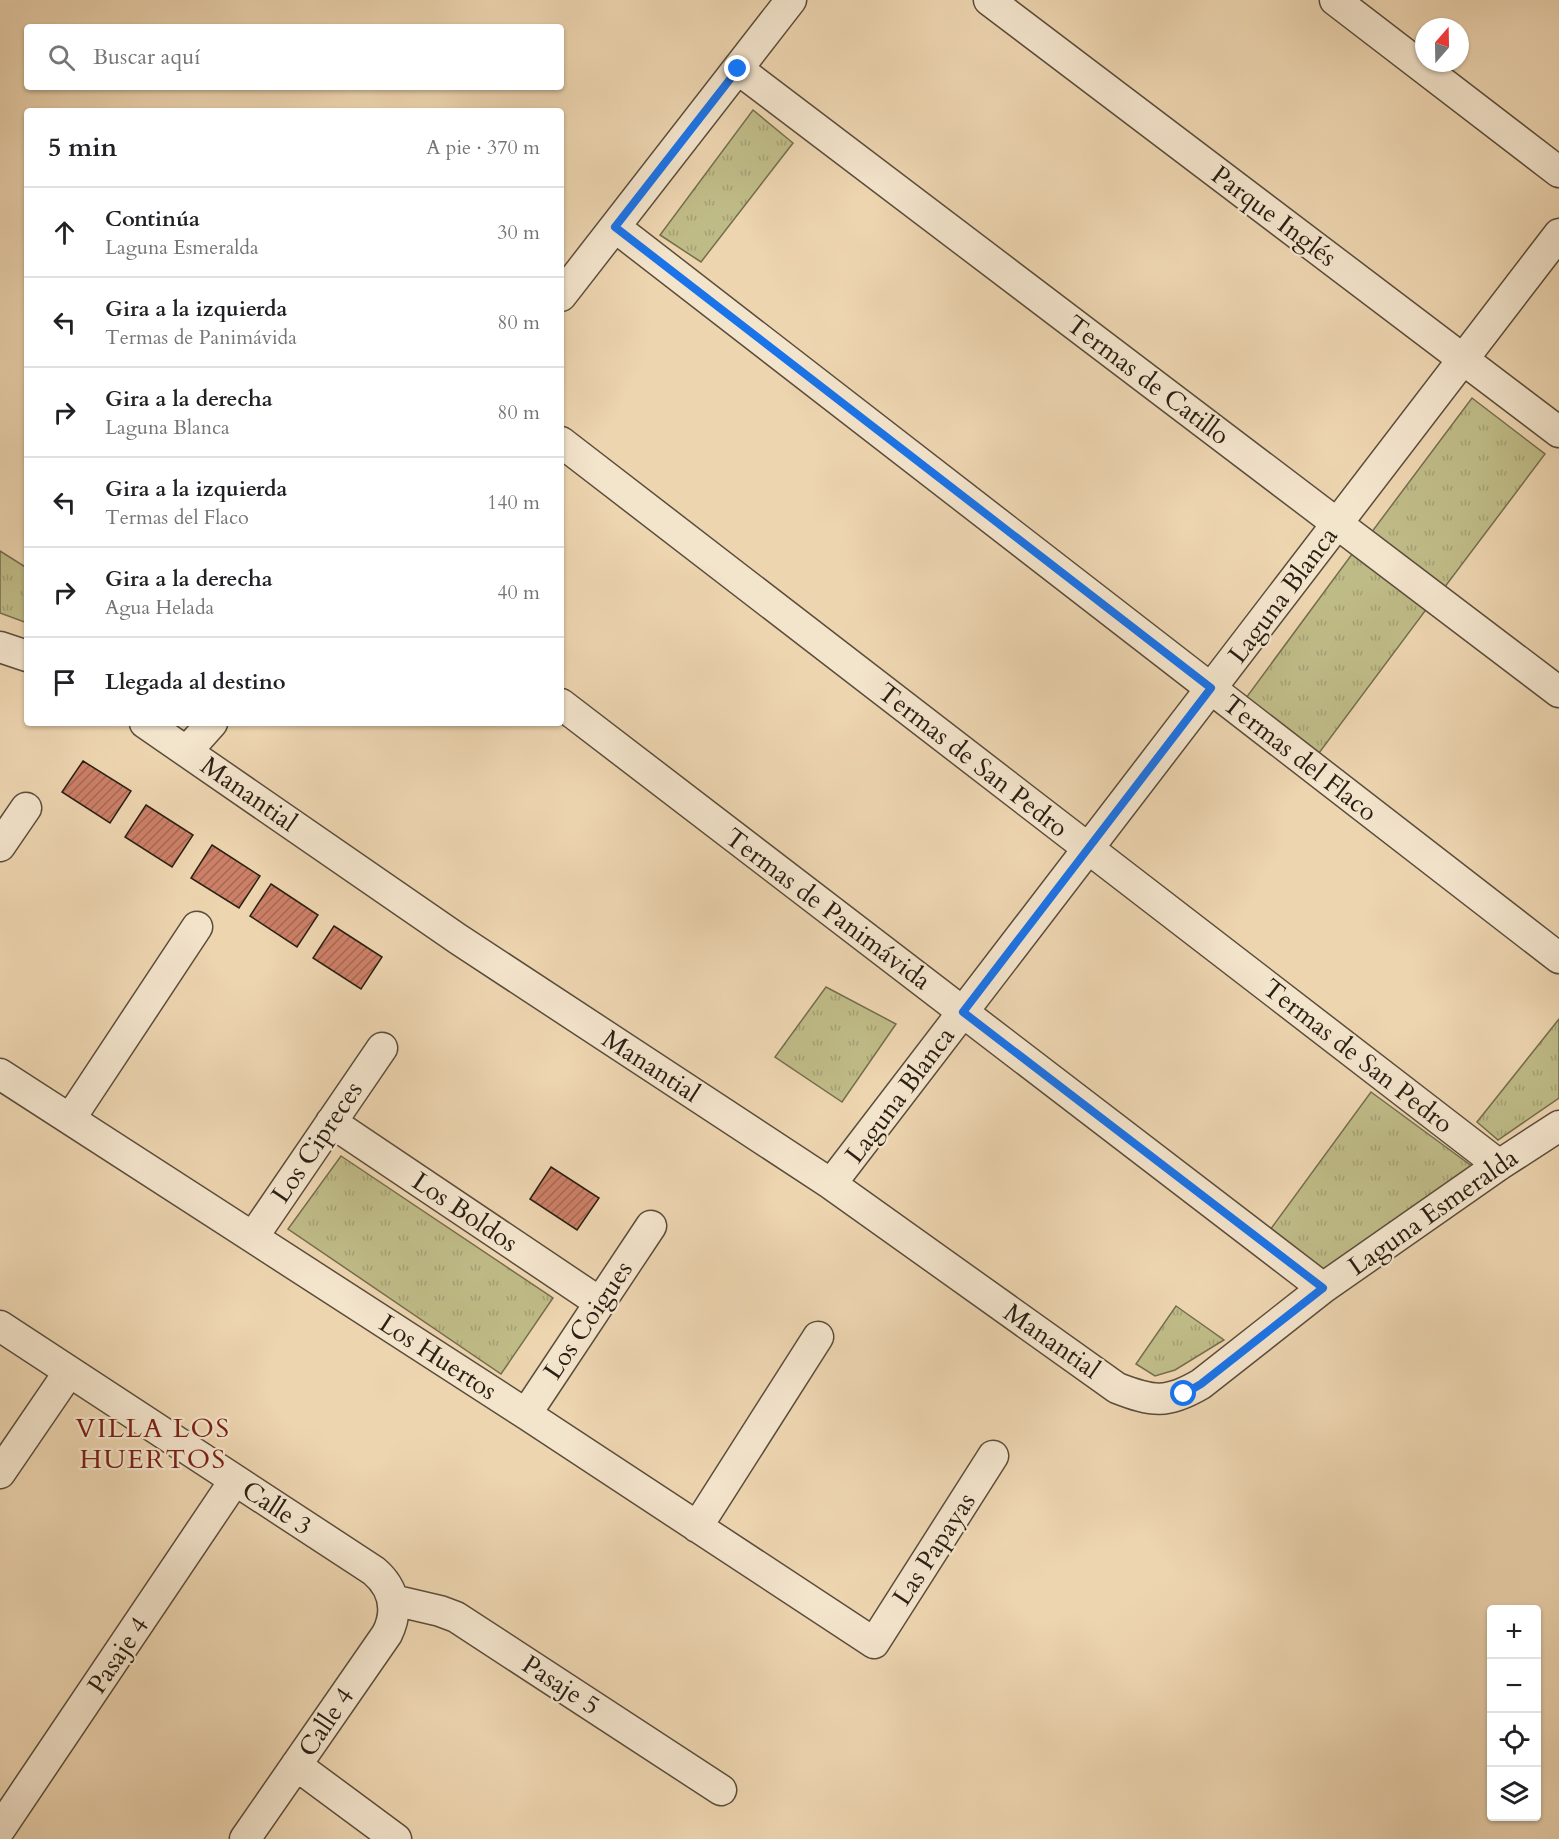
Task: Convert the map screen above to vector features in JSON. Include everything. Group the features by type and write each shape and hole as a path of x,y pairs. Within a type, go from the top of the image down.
{"street":[{"path":"564,292 791,0"},
{"name":"Parque Inglés","path":"989,0 1559,432"},
{"path":"1335,0 1559,172"},
{"name":"Termas de Catillo","path":"738,69 1559,692"},
{"name":"Termas del Flaco","path":"615,227 1559,958"},
{"name":"Laguna Blanca","path":"831,1184 1559,234"},
{"name":"Termas de San Pedro","path":"564,444 1499,1165"},
{"path":"0,647 24,655"},
{"name":"Termas de Panimávida","path":"564,706 1323,1288"},
{"name":"Manantial","path":"150,726 458,939 831,1184 1117,1388 1138,1396 1161,1400"},
{"path":"187,751 209,726"},
{"path":"0,846 26,808"},
{"path":"70,1119 197,927"},
{"name":"Los Cipreces","path":"253,1237 382,1048"},
{"name":"Los Huertos","path":"0,1074 526,1414 874,1643"},
{"name":"Los Boldos","path":"331,1122 599,1302"},
{"name":"Laguna Esmeralda","path":"1161,1400 1184,1394 1201,1384 1323,1288 1499,1165 1559,1126"},
{"name":"Los Coigues","path":"526,1414 651,1226"},
{"name":"Calle 3","path":"0,1326 374,1571 383,1579 393,1600"},
{"path":"697,1527 818,1337"},
{"path":"0,1473 69,1372"},
{"name":"Las Papayas","path":"874,1643 993,1456"},
{"name":"Pasaje 4","path":"0,1829 235,1480"},
{"name":"Calle 4","path":"245,1839 387,1634 393,1618 393,1600"},
{"name":"Pasaje 5","path":"393,1600 456,1617 721,1790"},
{"path":"297,1765 396,1839"}],"green space":[{"path":"753,110 793,143 701,262 660,235"},
{"path":"1472,398 1545,454 1438,596 1365,541"},
{"path":"1358,546 1431,603 1316,757 1243,702"},
{"path":"0,551 24,566 24,622 0,613"},
{"path":"826,987 896,1024 842,1102 775,1057"},
{"path":"1559,1019 1559,1098 1498,1140 1477,1122"},
{"path":"1371,1092 1473,1167 1319,1273 1267,1234"},
{"path":"341,1156 553,1298 501,1374 288,1229"},
{"path":"1176,1306 1224,1340 1175,1370 1155,1376 1136,1364"}],"building":[{"path":"83,761 131,791 110,823 62,792"},
{"path":"146,805 193,835 172,867 125,837"},
{"path":"212,845 260,876 239,908 191,878"},
{"path":"271,884 318,915 297,947 250,916"},
{"path":"334,926 382,957 361,989 313,958"},
{"path":"551,1167 599,1198 577,1230 530,1199"}],"district":[{"name":"VILLA LOS HUERTOS","path":"153,1444"}],"route":[{"path":"738,69 615,227 1211,688 963,1012 1323,1288 1201,1384 1184,1394"}]}
